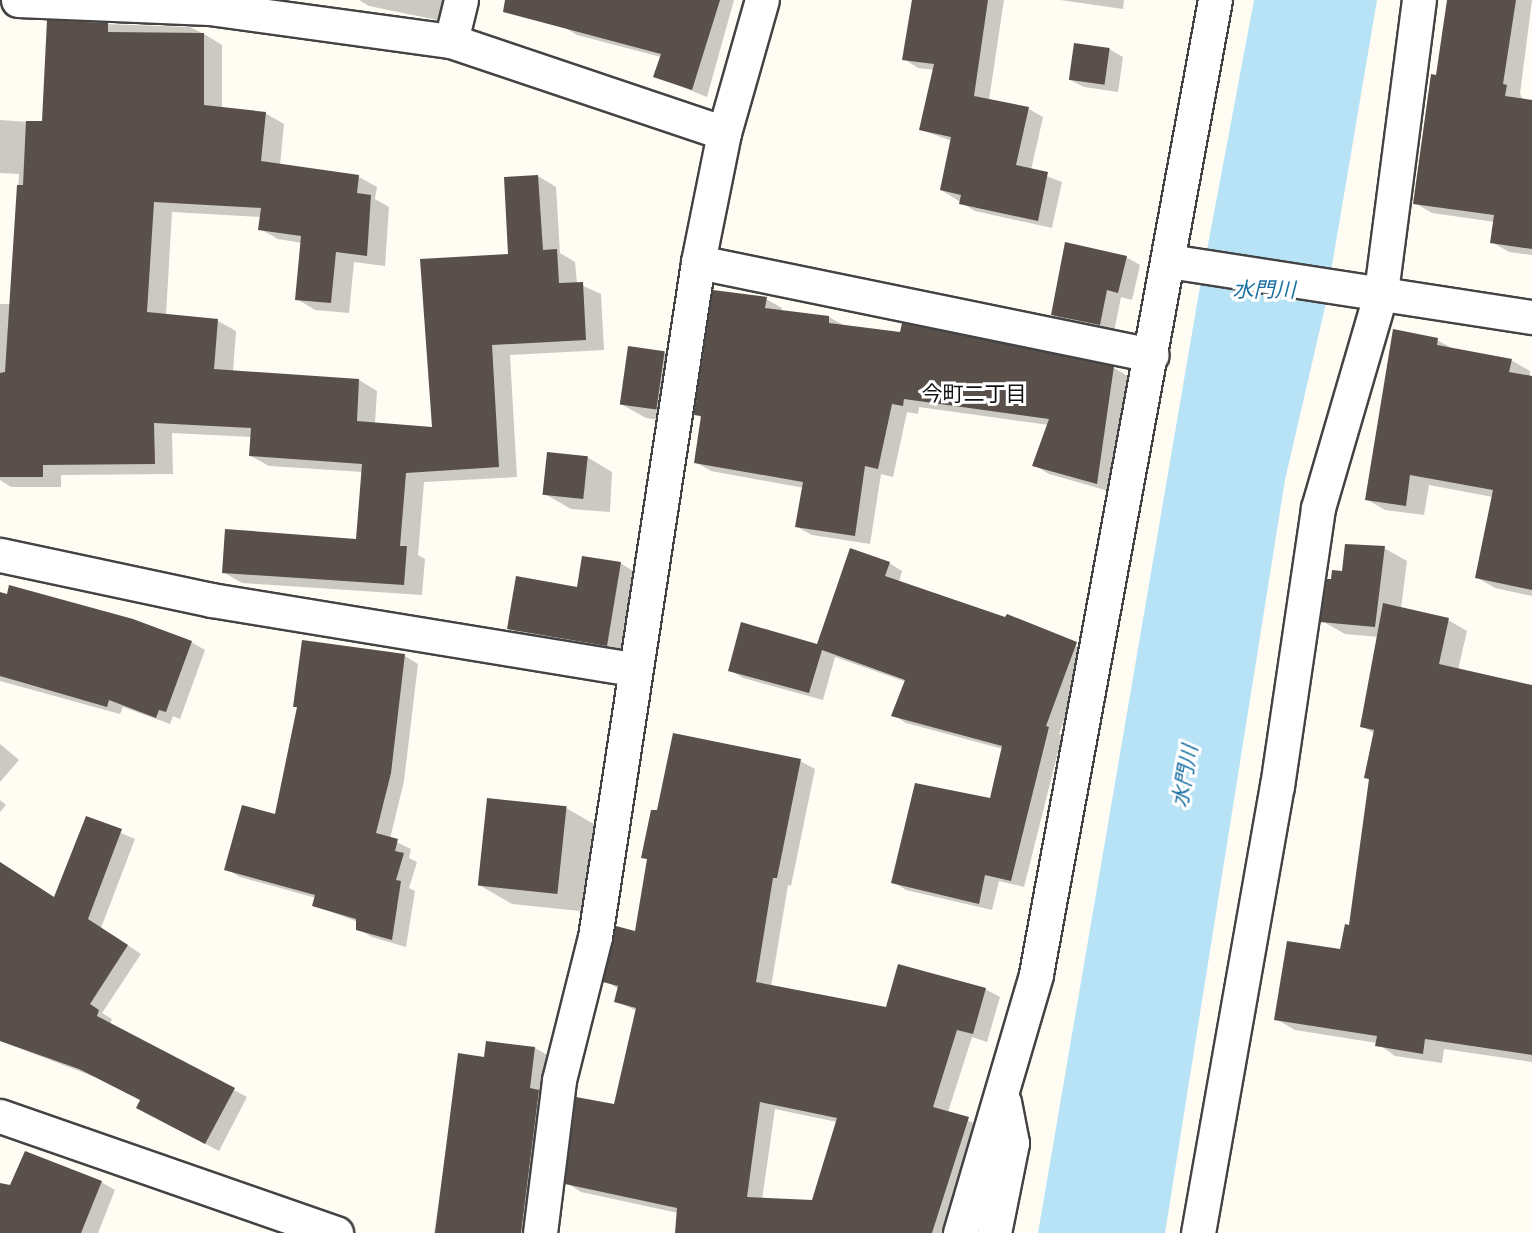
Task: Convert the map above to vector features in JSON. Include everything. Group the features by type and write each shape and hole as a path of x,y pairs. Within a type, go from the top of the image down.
{"street":[{"path":"18,0 209,8 451,40 724,133"},
{"path":"451,40 461,0"},
{"path":"540,1233 559,1080 595,937 634,669 698,262 724,133 762,0"},
{"path":"960,1233 1003,1097 1036,974 1152,355 1183,263 1215,0"},
{"path":"1198,1233 1277,786 1318,508 1381,292 1419,0"},
{"path":"698,262 1152,355"},
{"path":"1183,263 1532,317"},
{"path":"0,555 211,600 634,669"},
{"path":"994,1233 1012,1143 1003,1097"},
{"path":"0,1116 336,1233"}],"water":[{"name":"水門川","path":"1254,0 1377,0 1325,307 1285,480 1165,1233 1038,1233 1198,298"}],"building":[{"path":"505,0 720,0 692,90 653,77 661,54 503,12"},
{"path":"912,0 988,0 974,96 1029,107 1016,165 1048,172 1038,221 959,204 961,195 940,190 951,137 919,130 934,64 902,60"},
{"path":"1447,0 1516,0 1503,84 1507,85 1505,96 1532,100 1532,249 1490,243 1494,215 1413,204 1431,74 1436,75"},
{"path":"47,20 108,23 108,32 204,33 204,105 266,112 261,161 359,175 357,193 371,195 367,256 336,252 331,303 295,300 301,236 258,230 261,208 154,202 147,312 218,319 214,369 359,379 357,421 432,427 420,259 508,254 504,177 538,175 543,250 557,249 559,283 583,282 586,340 492,345 499,467 406,473 400,546 407,546 404,585 222,573 225,529 356,539 362,464 249,456 251,428 154,423 155,464 43,465 43,477 0,477 0,373 5,372 17,185 23,185 26,121 42,121"},
{"path":"1074,43 1110,48 1105,85 1069,80"},
{"path":"1065,242 1127,256 1118,293 1107,290 1100,325 1051,315"},
{"path":"713,290 767,297 765,308 829,316 829,323 900,332 902,323 1114,366 1097,484 1032,466 1049,419 904,399 903,406 892,404 878,469 865,466 855,536 795,527 803,482 694,463 701,416 694,415"},
{"path":"1393,329 1438,338 1437,345 1512,359 1509,372 1532,376 1532,590 1475,578 1493,490 1410,475 1406,506 1365,500"},
{"path":"628,346 665,351 656,410 620,404"},
{"path":"547,452 588,456 583,499 543,495"},
{"path":"1345,544 1385,546 1375,627 1320,622 1327,579 1331,579 1332,570 1342,571"},
{"path":"850,548 890,562 885,576 1005,617 1007,614 1077,642 1046,726 1049,727 1011,881 985,875 979,904 891,883 915,783 990,798 1002,746 891,716 905,680 822,650 809,693 728,671 741,622 817,644"},
{"path":"582,556 621,562 607,646 507,629 516,576 577,587"},
{"path":"9,585 133,619 192,641 166,712 159,710 156,718 109,700 107,707 0,676 0,592 7,594"},
{"path":"1383,603 1449,618 1439,664 1532,685 1532,1055 1425,1039 1423,1054 1375,1046 1377,1036 1274,1020 1287,941 1340,949 1345,924 1349,925 1369,779 1364,778 1374,730 1360,727"},
{"path":"302,640 405,654 391,773 376,833 398,839 395,851 404,853 396,880 401,881 392,940 356,930 356,919 312,906 315,895 224,870 242,805 275,814 297,707 293,707"},
{"path":"673,733 801,759 777,878 773,878 756,982 886,1007 898,964 986,988 973,1034 957,1030 933,1107 969,1117 932,1233 675,1233 677,1208 565,1184 576,1097 614,1104 636,1008 614,1002 618,986 603,982 616,926 635,931 647,859 641,858 651,810 657,810","holes":["760,1102 837,1118 812,1200 747,1197"]},
{"path":"487,798 567,806 557,894 478,886"},
{"path":"86,816 122,829 88,919 128,945 90,1004 99,1010 97,1016 235,1088 205,1144 136,1108 140,1100 79,1069 0,1041 0,862 54,897"},
{"path":"486,1041 535,1047 530,1088 539,1090 521,1233 435,1233 458,1053 484,1057"},
{"path":"25,1151 102,1181 81,1233 0,1233 0,1183 10,1185"}],"district":[{"name":"今町二丁目","path":"974,392"}]}
